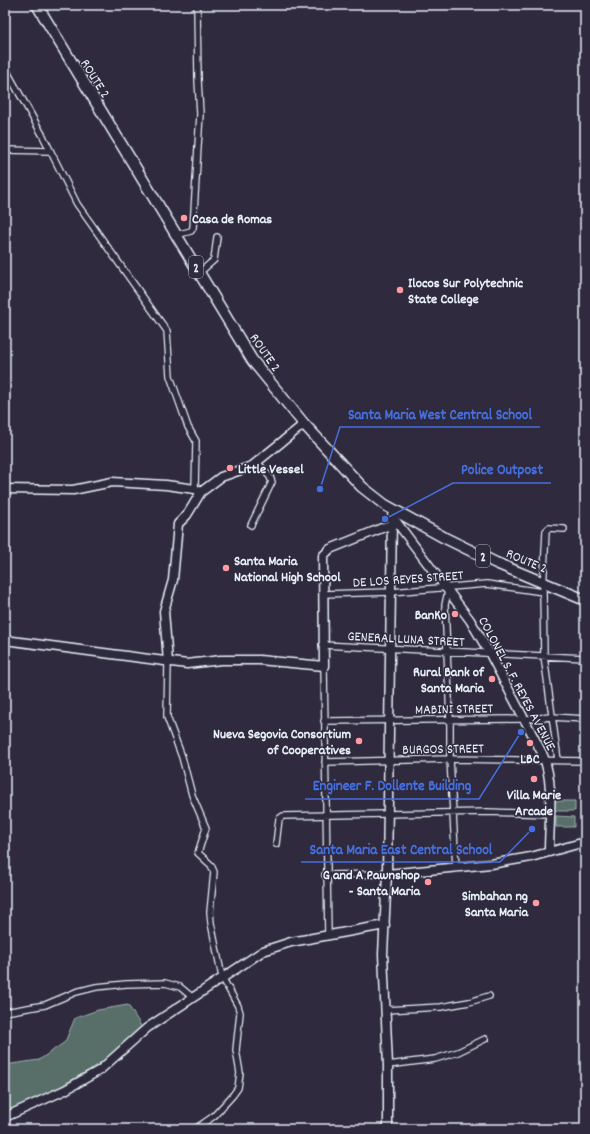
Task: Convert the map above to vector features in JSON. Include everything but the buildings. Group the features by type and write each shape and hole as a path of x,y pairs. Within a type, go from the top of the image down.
{"highway":[{"name":"ROUTE 2","path":"37,5 252,360 304,424 362,487 385,505 458,544 544,587 585,600"}],"street":[{"path":"176,235 191,231 194,228 200,114 197,5"},
{"path":"5,65 77,204 167,331 170,376 188,427 196,442 198,490 187,515 180,522 177,529 172,580 164,611 167,717 182,757 192,795 205,822 206,834 198,851 200,857 211,866 214,872 210,912 211,923 222,977 238,1006 240,1013 236,1050 240,1080 238,1088 222,1107 195,1129"},
{"path":"5,150 50,151"},
{"path":"199,273 214,260 217,237"},
{"path":"5,489 74,490 112,482 166,485 198,490 221,477 252,466 304,424"},
{"path":"252,525 272,482 257,462"},
{"name":"COLONEL S. F. REYES AVENUE","path":"385,505 392,520 470,620 490,654 545,760 549,788 549,852"},
{"path":"328,935 324,666 322,645 322,562 326,553 330,549 392,520 387,761 387,874 383,965 388,1065 388,1129"},
{"path":"558,760 544,656 544,587 546,531 549,528 564,529"},
{"name":"DE LOS REYES STREET","path":"323,594 447,590 487,584 544,587"},
{"path":"447,590 446,605 450,759 456,868"},
{"path":"5,640 187,664 221,660 259,660 324,666"},
{"name":"GENERAL LUNA STREET","path":"322,645 390,648 448,653 585,658"},
{"name":"MABINI STREET","path":"324,721 524,719 552,717 585,719"},
{"name":"BURGOS STREET","path":"325,762 450,759 585,761"},
{"path":"276,844 280,817 452,813 549,814"},
{"path":"326,875 387,874 456,868 523,858 585,842"},
{"path":"5,1117 65,1090 100,1070 147,1028 222,977 268,949 291,942 385,925"},
{"path":"5,1012 39,1007 76,992 96,987 126,984 165,983 180,987 192,997"},
{"path":"386,1010 441,1008 489,996"},
{"path":"388,1065 435,1059 458,1052 485,1039"}],"green space":[{"path":"555,801 575,801 575,811 554,811"},
{"path":"556,816 574,817 574,827 556,827"},
{"path":"128,1005 143,1029 98,1065 23,1108 5,1113 5,1065 39,1060 65,1042 75,1018 98,1010"}],"place":[{"name":"Casa de Romas","path":"184,218"},
{"name":"Ilocos Sur Polytechnic State College","path":"400,290"},
{"name":"Little Vessel","path":"230,468"},
{"name":"Santa Maria West Central School","path":"320,489"},
{"name":"Police Outpost","path":"385,519"},
{"name":"Santa Maria National High School","path":"226,568"},
{"name":"BanKo","path":"455,614"},
{"name":"Rural Bank of Santa Maria","path":"492,679"},
{"name":"Engineer F. Dollente Building","path":"521,732"},
{"name":"Nueva Segovia Consortium of Cooperatives","path":"359,741"},
{"name":"LBC","path":"530,743"},
{"name":"Villa Marie Arcade","path":"534,779"},
{"name":"Santa Maria East Central School","path":"532,829"},
{"name":"G and A Pawnshop - Santa Maria","path":"428,882"},
{"name":"Simbahan ng Santa Maria","path":"536,903"}]}
